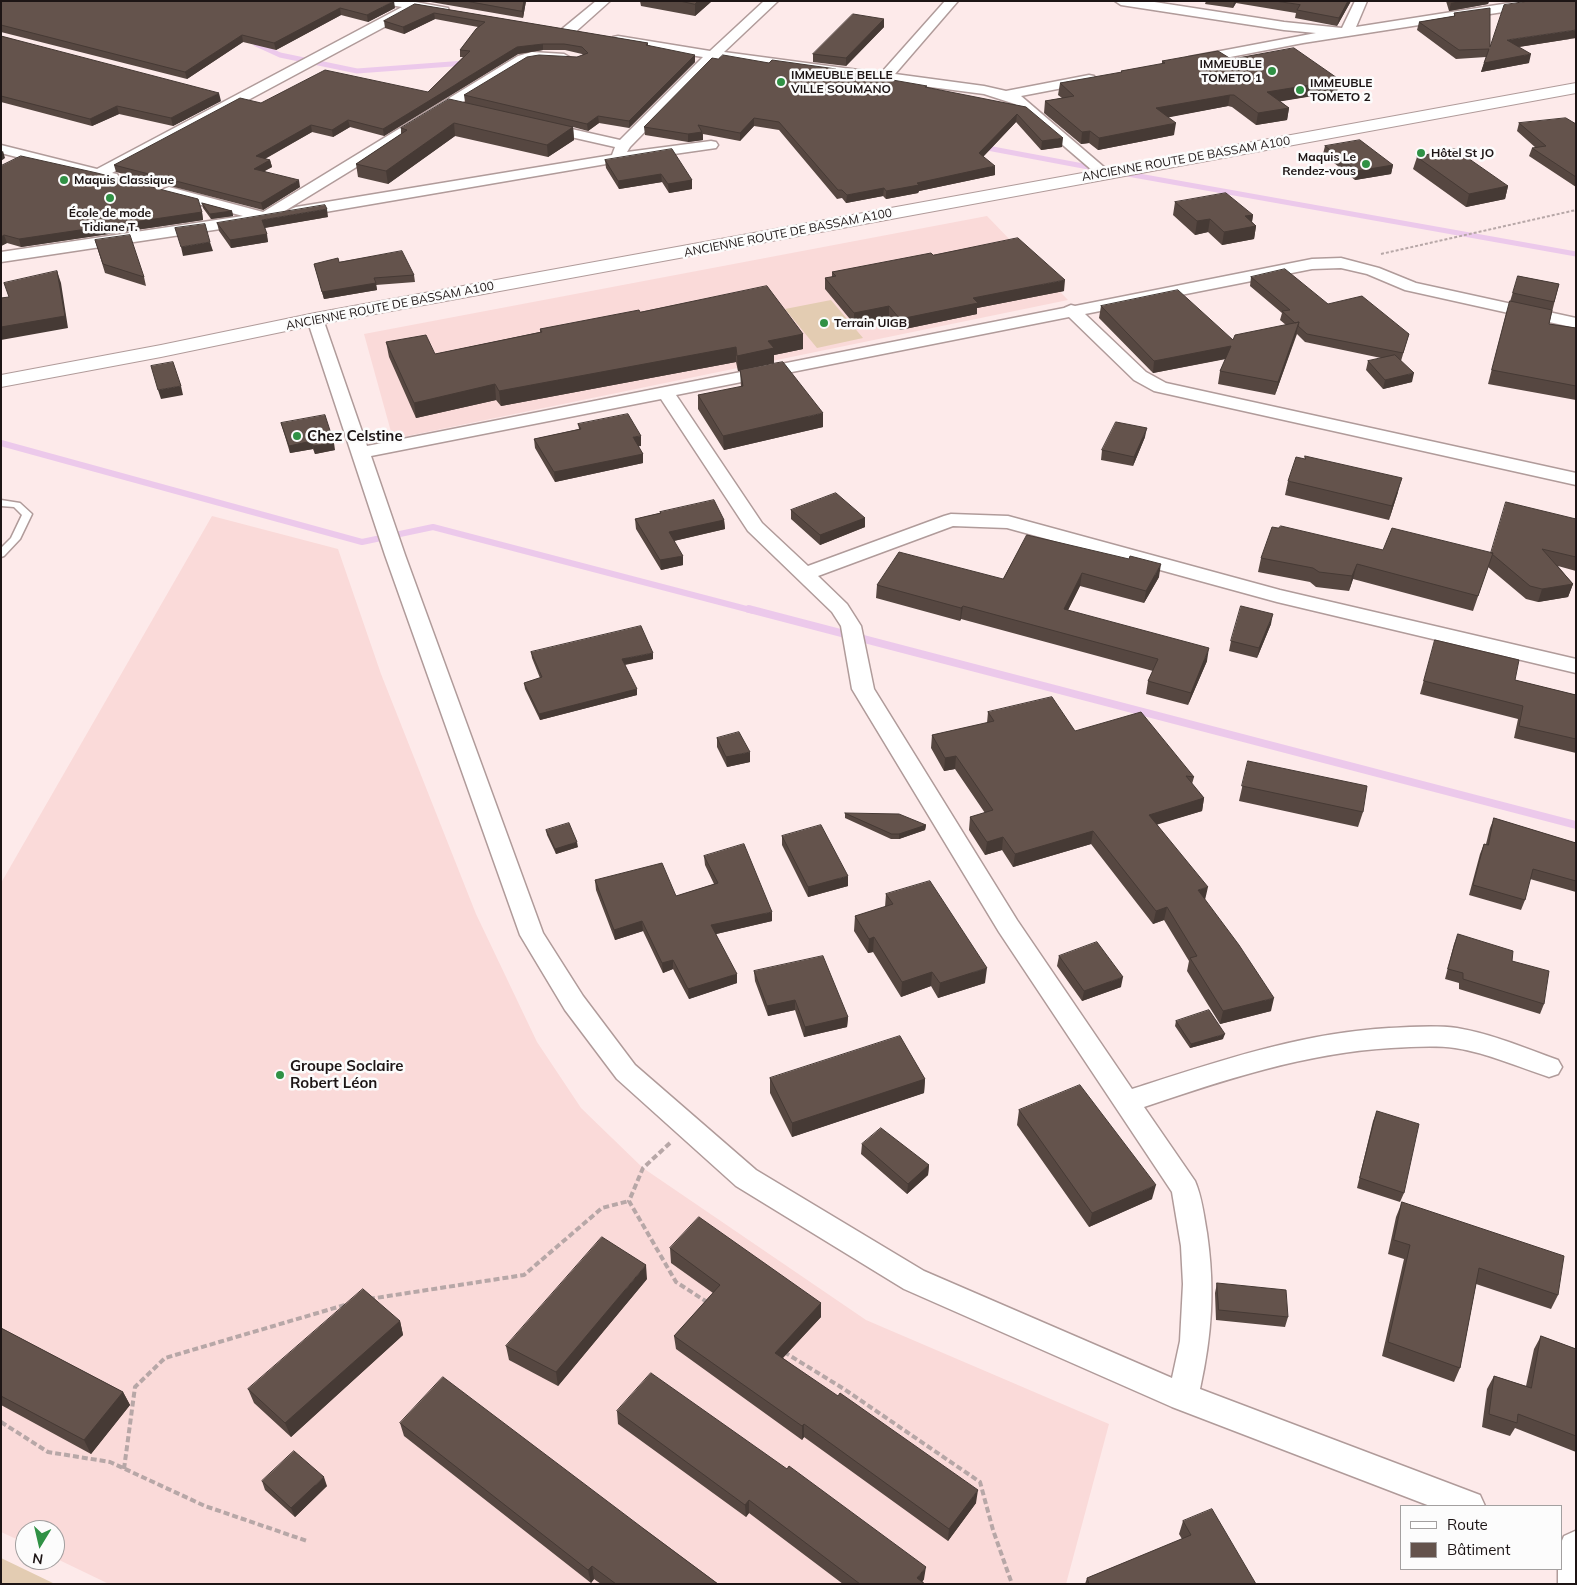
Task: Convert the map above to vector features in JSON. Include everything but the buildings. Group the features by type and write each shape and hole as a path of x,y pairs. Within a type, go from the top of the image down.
{"main road":[{"name":"ANCIENNE ROUTE DE BASSAM A100","path":"1,381 161,351 315,319 1576,88"}],"street":[{"path":"388,1 417,4 452,12"},
{"path":"587,35 563,31 604,1"},
{"path":"620,152 713,55 772,1"},
{"path":"885,77 952,1"},
{"path":"1121,1 1284,26 1347,32"},
{"path":"1347,32 1361,1"},
{"path":"1179,63 1347,32 1548,1"},
{"path":"98,174 417,4"},
{"path":"606,38 713,55 1006,95 1020,101 1105,174"},
{"path":"154,188 265,217 532,56 580,59"},
{"path":"1006,95 1102,77"},
{"path":"220,94 238,99"},
{"path":"449,105 468,110"},
{"path":"526,123 620,152"},
{"path":"1,257 265,217 620,152 711,145"},
{"path":"1,149 126,181"},
{"path":"9,164 26,155"},
{"path":"360,453 666,393 1071,310 1312,264 1341,263 1373,271 1412,288 1576,323"},
{"path":"1071,310 1132,370 1160,387 1576,479"},
{"path":"315,319 394,555 532,935 574,1003 626,1072 746,1178 914,1280 1183,1397 1466,1505"},
{"path":"666,393 755,527 840,608 851,626 863,689 1008,926 1185,1189 1194,1230 1198,1273 1195,1340 1183,1397"},
{"path":"804,574 951,520 1008,522 1277,596 1576,666"},
{"path":"1126,1102 1209,1074 1325,1045 1376,1038 1430,1036 1469,1041 1549,1067"},
{"path":"1562,1541 1576,1547 1574,1584"}],"lane":[{"path":"1,503 17,505 27,514 15,539 1,554"}],"path":[{"path":"1341,263 1576,210"},
{"path":"629,1201 642,1168 688,1127"},
{"path":"363,1300 524,1275 602,1208 629,1201"},
{"path":"629,1201 676,1282 716,1308"},
{"path":"124,1469 135,1387 165,1358 354,1302"},
{"path":"780,1350 844,1389 980,1482 992,1530 1012,1584"},
{"path":"1,1422 48,1452 110,1462 205,1506 307,1541"}],"shaded area":[{"path":"987,216 1068,300 393,439 364,334"},
{"name":"Terrain UIGB","path":"831,300 863,338 817,348 785,309"},
{"name":"Groupe Soclaire Robert Léon","path":"212,516 338,549 381,674 476,914 537,1042 581,1108 643,1168 866,1320 1109,1424 1066,1584 109,1584 65,1563 65,1520 15,1520 15,1538 1,1532 1,883"},
{"path":"1,1558 15,1565 15,1570 26,1570 55,1584 1,1584"}],"waterway":[{"path":"256,44 280,55 357,71 465,63"},
{"path":"982,147 1099,169"},
{"path":"1122,173 1576,254"},
{"path":"1,443 362,542 433,527 754,611"},
{"path":"749,609 1576,825"}],"place":[{"name":"IMMEUBLE TOMETO 1","path":"1272,71"},
{"name":"IMMEUBLE BELLE VILLE SOUMANO","path":"781,82"},
{"name":"IMMEUBLE TOMETO 2","path":"1300,90"},
{"name":"Hôtel St JO","path":"1421,153"},
{"name":"Maquis Le Rendez-vous","path":"1366,164"},
{"name":"Maquis Classique","path":"64,180"},
{"name":"École de mode Tidiane T.","path":"110,198"},
{"name":"Terrain UIGB","path":"824,323"},
{"name":"Chez Celstine","path":"297,436"},
{"name":"Groupe Soclaire Robert Léon","path":"280,1075"}]}
